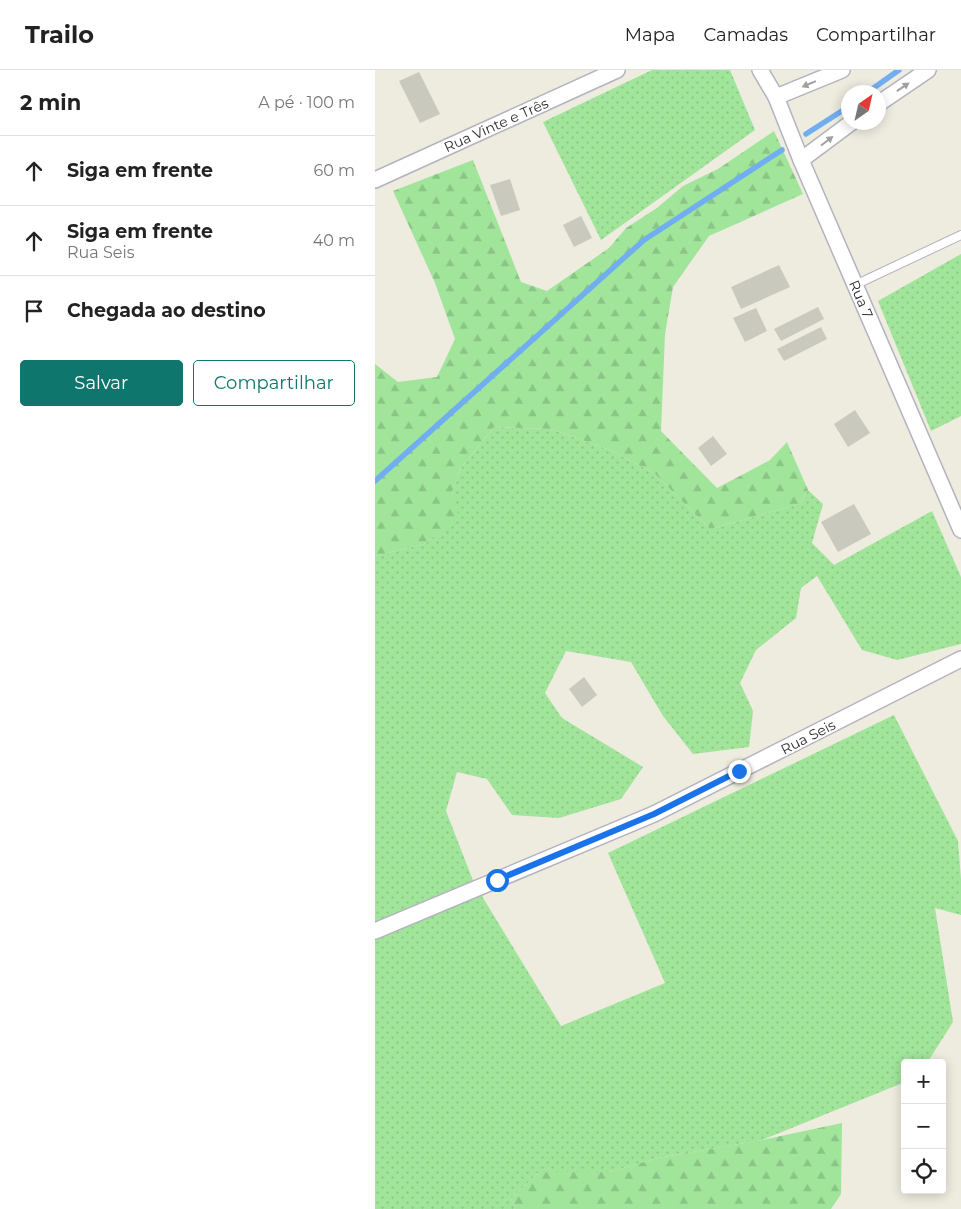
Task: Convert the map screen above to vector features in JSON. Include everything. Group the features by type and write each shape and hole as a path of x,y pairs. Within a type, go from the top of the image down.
{"street":[{"name":"Rua Vinte e Três","path":"375,180 617,70"},
{"name":"Rua 7","path":"760,70 775,97 855,285 960,522"},
{"path":"775,97 842,70"},
{"path":"886,99 929,70"},
{"path":"801,160 841,130"},
{"name":"Rua Seis","path":"375,931 654,814 961,659"}],"lane":[{"path":"855,285 961,235"}],"green space":[{"path":"652,70 730,70 755,130 601,240 543,122"},
{"path":"774,131 803,194 709,236 673,287 665,334 661,431 717,488 770,460 787,442 808,490 800,504 710,529 654,473 610,450 551,429 494,427 461,468 452,492 459,518 424,544 375,556 375,364 398,382 437,377 455,339 435,283 393,191 473,160 521,282 547,291 609,248 626,228 657,208 683,186 718,169"},
{"path":"961,254 961,416 931,431 878,301"},
{"path":"494,427 551,429 610,450 654,473 710,529 800,504 808,490 823,504 812,543 834,565 932,511 961,577 961,644 897,660 862,650 817,576 801,588 796,618 756,650 740,683 753,711 749,747 693,754 663,716 631,662 566,651 545,693 562,718 643,767 621,799 559,818 512,815 487,779 457,772 446,811 474,883 561,1026 665,983 608,853 894,715 958,841 961,879 961,915 935,908 953,1022 930,1059 901,1059 901,1084 762,1140 658,1158 609,1172 539,1172 511,1199 515,1209 375,1209 375,556 424,544 458,518 452,492 461,468"},
{"path":"842,1123 841,1194 831,1209 515,1209 511,1199 539,1172 609,1172 658,1158 762,1140"}],"building":[{"path":"419,72 440,114 420,123 399,81"},
{"path":"510,179 520,210 501,216 490,185"},
{"path":"581,216 592,238 574,247 563,225"},
{"path":"779,265 790,287 741,309 731,287"},
{"path":"818,307 824,319 781,341 774,329"},
{"path":"756,308 767,331 745,342 733,318"},
{"path":"821,327 827,339 784,361 777,349"},
{"path":"855,410 870,433 848,447 834,424"},
{"path":"713,436 727,454 711,466 698,448"},
{"path":"854,504 871,534 838,552 821,522"},
{"path":"584,677 597,695 582,707 569,689"}],"waterway":[{"path":"878,85 899,70"},
{"path":"806,134 841,112"},
{"path":"375,481 644,240 782,150"}],"route":[{"path":"497,880 654,814 739,771"}]}
